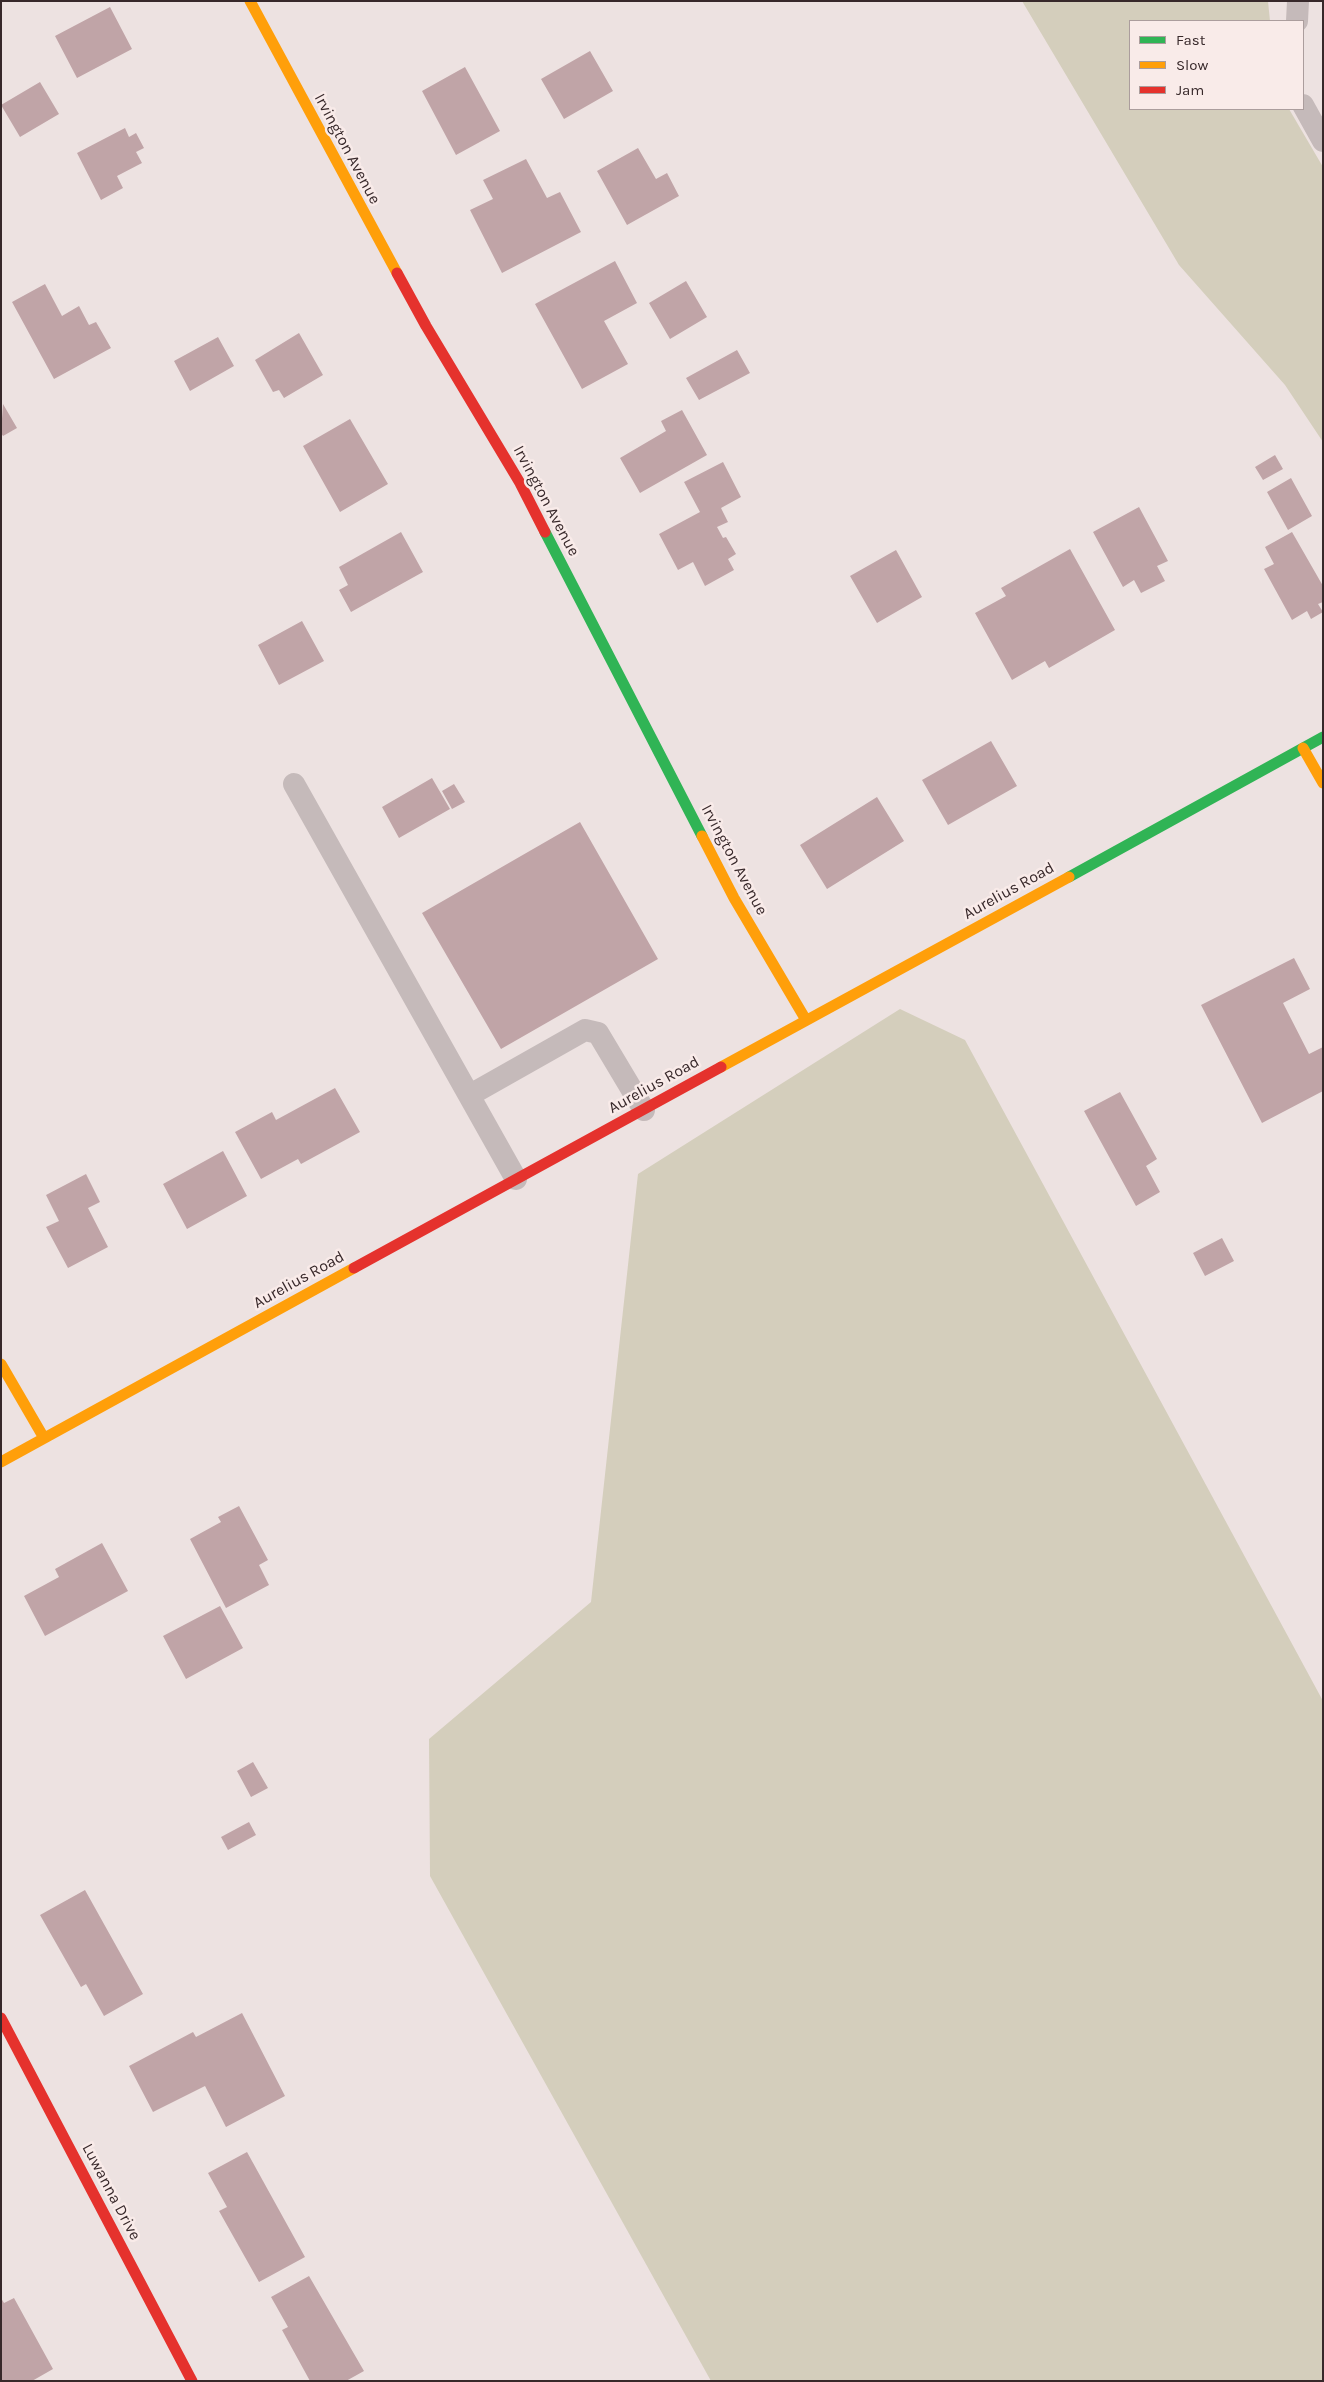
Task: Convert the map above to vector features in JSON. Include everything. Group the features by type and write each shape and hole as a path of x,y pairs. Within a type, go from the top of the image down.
{"street":[{"name":"Irvington Avenue","path":"250,1 426,326 520,483 734,898 806,1020"},
{"name":"Aurelius Road","path":"1,1462 1323,737"},
{"path":"1303,748 1323,784"},
{"path":"1,1364 44,1438"},
{"name":"Luwanna Drive","path":"1,2018 192,2381"}],"lane":[{"path":"1297,20 1298,1"},
{"path":"1304,107 1323,141"},
{"path":"294,784 516,1179"},
{"path":"470,1095 585,1030 598,1033 644,1110"}],"shaded area":[{"path":"1022,1 1268,1 1270,20 1129,20 1129,110 1290,110 1323,167 1323,442 1285,385 1179,265"},
{"path":"900,1009 965,1040 1323,1701 1323,2381 711,2381 430,1876 429,1739 591,1602 638,1174"}],"building":[{"path":"110,7 132,49 77,78 55,36"},
{"path":"590,51 613,91 564,119 541,79"},
{"path":"465,67 500,131 456,155 422,91"},
{"path":"40,82 59,114 20,137 1,105"},
{"path":"125,128 129,137 136,133 144,148 136,152 142,163 117,176 123,188 101,200 77,153"},
{"path":"638,148 656,179 667,173 679,196 627,225 597,171"},
{"path":"526,159 547,198 560,192 581,232 502,273 470,210 493,199 483,180"},
{"path":"615,261 637,303 604,321 628,364 582,389 535,304"},
{"path":"686,281 707,317 670,339 649,303"},
{"path":"45,284 62,316 79,306 89,325 96,322 111,348 54,379 12,302"},
{"path":"299,333 323,375 284,398 279,390 273,392 255,360"},
{"path":"218,337 234,366 190,391 174,361"},
{"path":"737,350 750,373 699,400 686,378"},
{"path":"3,404 17,428 3,436 1,433"},
{"path":"682,410 707,455 640,493 620,458 666,431 661,421"},
{"path":"350,419 388,484 340,512 303,446"},
{"path":"1275,455 1283,469 1263,480 1255,467"},
{"path":"723,462 741,497 721,508 728,522 717,527 723,538 726,537 736,554 728,559 734,570 705,586 693,562 678,570 659,534 700,512 684,482"},
{"path":"1291,478 1312,516 1288,530 1267,492"},
{"path":"1139,507 1168,561 1157,566 1165,581 1141,593 1134,580 1123,587 1093,532"},
{"path":"401,532 423,572 351,612 339,590 348,585 339,567"},
{"path":"1292,532 1323,586 1323,602 1318,604 1323,612 1311,619 1307,611 1292,620 1264,569 1274,564 1265,547"},
{"path":"1070,549 1115,630 1049,668 1045,661 1012,680 975,613 1006,596 1001,588"},
{"path":"896,550 922,597 877,623 850,576"},
{"path":"302,621 324,661 279,685 258,645"},
{"path":"991,741 1017,786 948,825 922,780"},
{"path":"432,778 450,809 399,838 382,807"},
{"path":"454,784 465,802 452,809 442,791"},
{"path":"877,797 904,841 827,889 800,845"},
{"path":"580,822 658,959 501,1049 422,913"},
{"path":"1294,958 1310,989 1283,1003 1309,1054 1323,1047 1323,1091 1262,1123 1201,1005"},
{"path":"335,1088 360,1132 301,1164 298,1159 261,1179 235,1132 272,1112 276,1120"},
{"path":"1120,1092 1157,1159 1146,1166 1160,1192 1136,1206 1084,1111"},
{"path":"223,1151 247,1196 187,1229 163,1184"},
{"path":"86,1174 100,1202 88,1208 108,1247 68,1268 46,1227 59,1221 46,1195"},
{"path":"1222,1238 1234,1261 1205,1276 1193,1253"},
{"path":"239,1506 268,1560 259,1565 269,1585 226,1608 190,1539 221,1522 218,1517"},
{"path":"102,1543 128,1591 45,1636 24,1596 59,1577 55,1569"},
{"path":"220,1606 243,1648 186,1679 163,1636"},
{"path":"253,1762 268,1788 251,1797 237,1771"},
{"path":"249,1822 256,1835 228,1850 221,1837"},
{"path":"85,1890 143,1994 104,2016 86,1984 81,1987 40,1915"},
{"path":"242,2013 285,2096 226,2127 205,2086 153,2112 129,2066 193,2032 196,2037"},
{"path":"247,2152 305,2257 259,2282 219,2211 227,2207 208,2173"},
{"path":"309,2276 364,2371 346,2381 310,2381 282,2330 288,2327 271,2297"},
{"path":"1,2298 4,2303 14,2298 53,2369 32,2381 1,2381"}],"traffic: fast":[{"path":"545,532 702,836"},
{"path":"1069,877 1323,737"}],"traffic: slow":[{"path":"250,1 397,273"},
{"path":"1303,748 1323,783"},
{"path":"702,836 734,898 806,1020"},
{"path":"721,1067 1069,877"},
{"path":"1,1462 354,1268"},
{"path":"1,1364 44,1438"}],"traffic: jam":[{"path":"397,273 426,326 520,483 545,532"},
{"path":"354,1268 721,1067"},
{"path":"1,2018 192,2381"}]}
